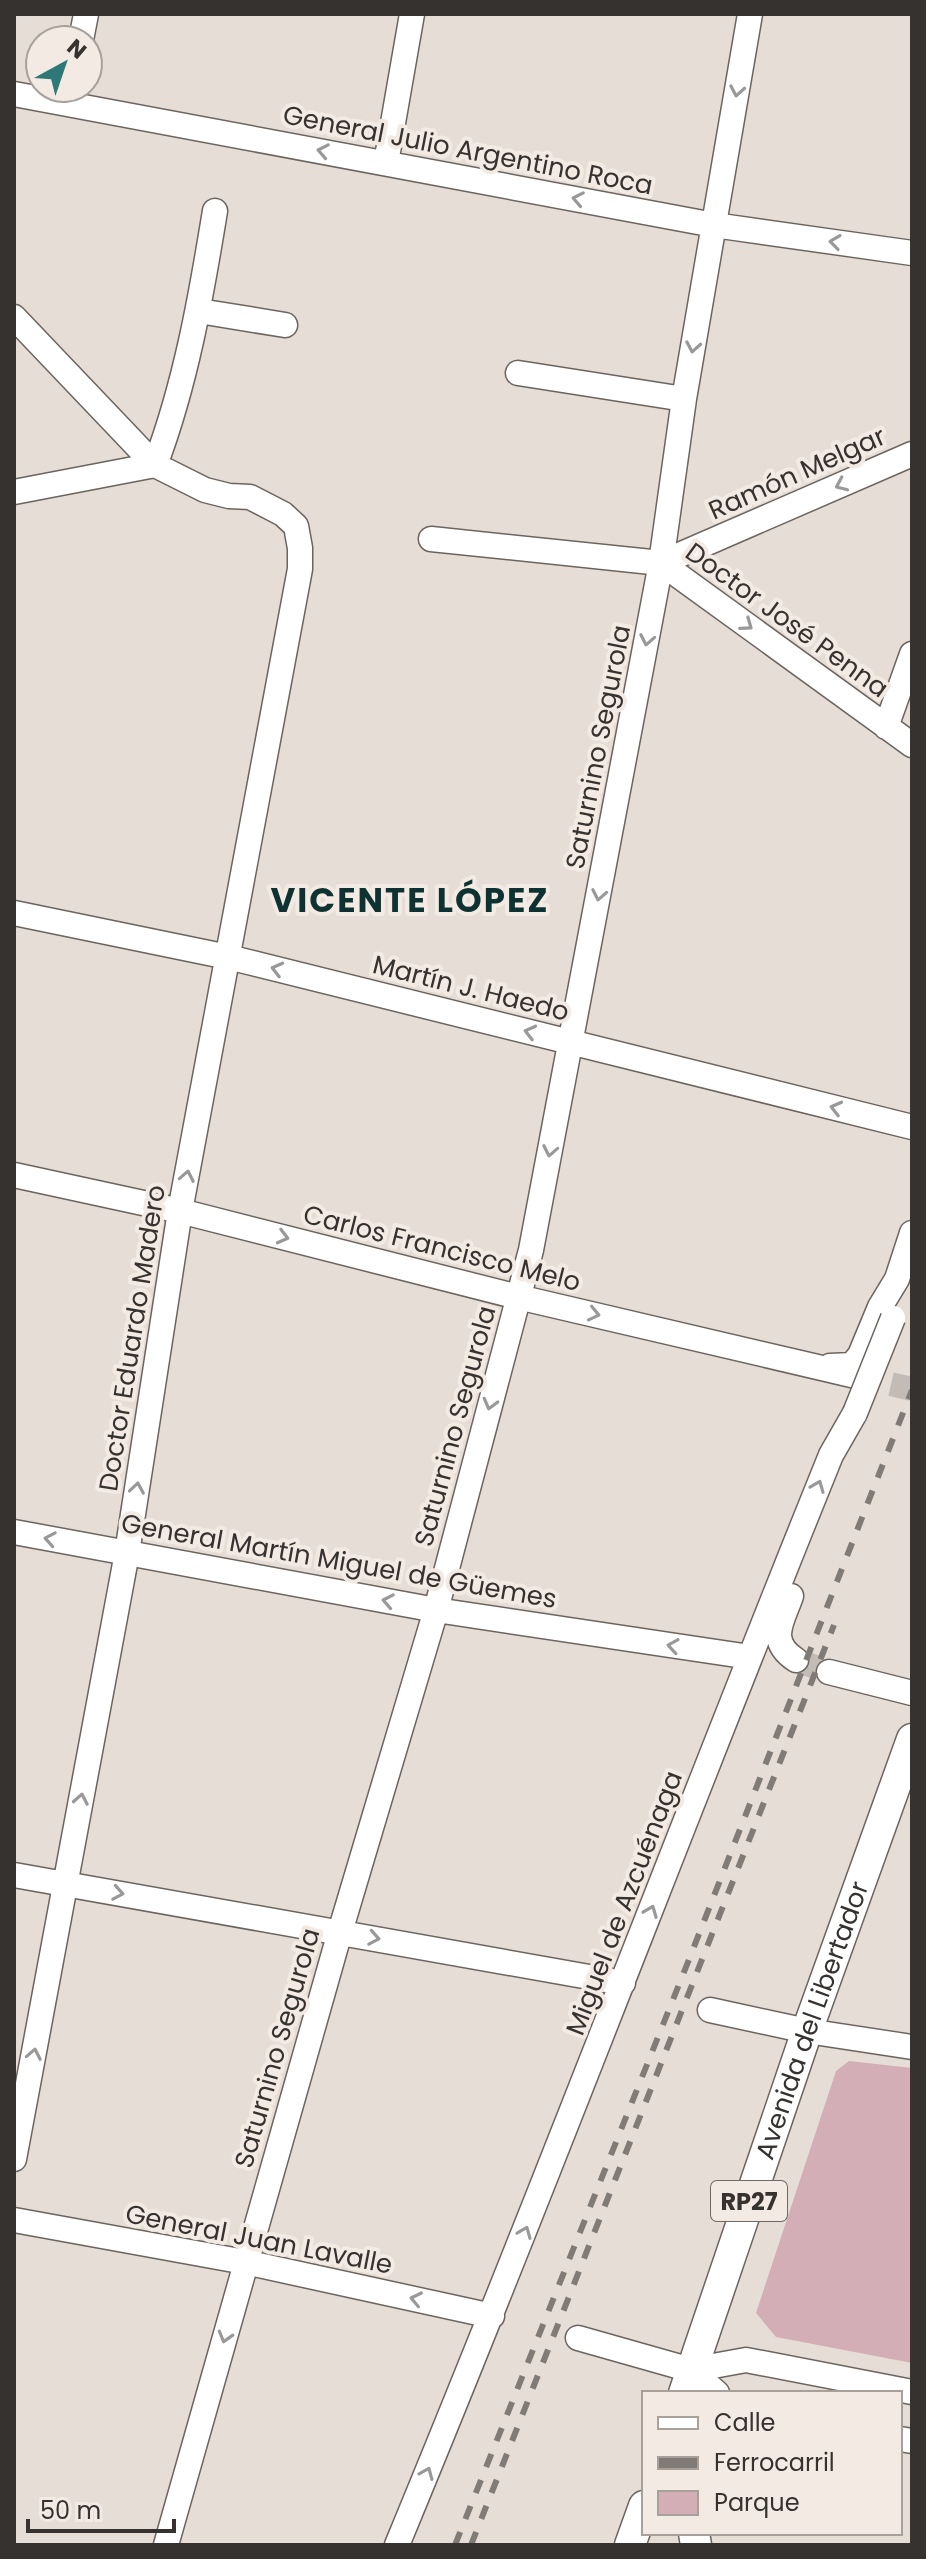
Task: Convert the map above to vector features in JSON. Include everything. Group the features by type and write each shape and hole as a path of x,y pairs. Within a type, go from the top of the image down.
{"main road":[{"name":"Avenida del Libertador","path":"687,2382 807,2031 912,1739"},
{"path":"630,2545 642,2512"}],"street":[{"path":"386,163 412,14"},
{"name":"Saturnino Segurola","path":"166,2545 340,1932 436,1610 531,1250 661,563 684,399 750,14"},
{"name":"General Julio Argentino Roca","path":"104,103 386,163 714,225 912,253"},
{"path":"155,465 168,429 199,311 215,211"},
{"path":"199,311 285,325"},
{"path":"14,317 155,465"},
{"path":"518,373 684,399"},
{"name":"Ramón Melgar","path":"661,563 912,454"},
{"path":"14,492 155,465"},
{"name":"Doctor Eduardo Madero","path":"14,2159 127,1553 180,1211 300,569 296,526 283,514 250,497 205,490 155,465"},
{"name":"Doctor José Penna","path":"431,539 661,563 912,745"},
{"path":"886,727 912,654"},
{"name":"Martín J. Haedo","path":"14,913 228,957 912,1127"},
{"name":"Carlos Francisco Melo","path":"14,1175 180,1211 518,1297 856,1376"},
{"name":"Miguel de Azcuénaga","path":"397,2545 492,2316 831,1455 855,1413 893,1318 897,1279 912,1233"},
{"name":"Miguel de Azcuénaga","path":"815,1365 847,1366 856,1362 880,1307 897,1279"},
{"path":"796,1660 786,1653 779,1642 778,1633 800,1572 804,1546 802,1527"},
{"name":"General Martín Miguel de Güemes","path":"14,1532 436,1610 750,1657"},
{"path":"829,1672 912,1693"},
{"path":"14,1875 623,1983"},
{"path":"710,2010 807,2031 912,2047"},
{"name":"General Juan Lavalle","path":"14,2220 245,2262 492,2316"},
{"path":"578,2338 712,2391"},
{"path":"687,2382 746,2360 912,2392"}],"green space":[{"path":"849,2061 912,2068 912,2363 776,2337 756,2313 836,2071"}],"tunnel":[{"path":"856,1376 912,1389"},
{"path":"796,1660 829,1672"}],"railway":[{"path":"455,2545 912,1390"},
{"path":"471,2545 834,1625"}],"district":[{"name":"VICENTE LÓPEZ","path":"410,900"}]}
